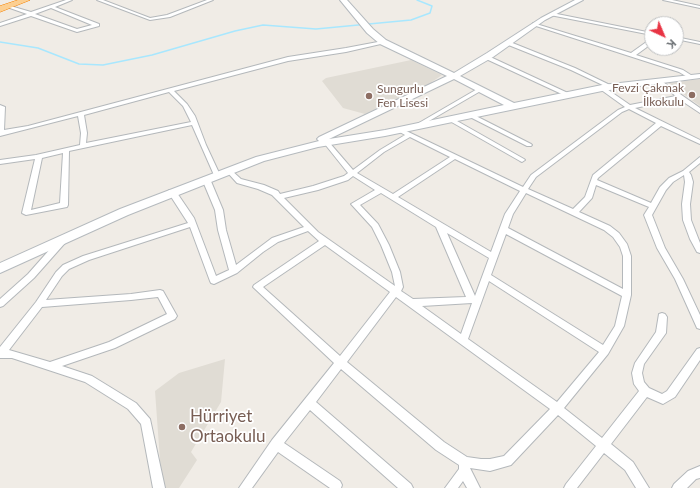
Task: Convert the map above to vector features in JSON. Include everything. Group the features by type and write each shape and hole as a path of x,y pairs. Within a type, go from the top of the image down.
{"highway":[{"path":"0,4 26,0"},
{"path":"0,9 11,3"}],"street":[{"path":"0,25 70,0"},
{"path":"98,0 150,19 168,16 212,0"},
{"path":"343,0 383,42 481,89 512,106"},
{"path":"299,149 454,76 508,43 535,24 580,0"},
{"path":"665,0 700,7"},
{"path":"11,3 32,14 77,32 97,25 51,7"},
{"path":"552,14 644,32"},
{"path":"535,24 696,76"},
{"path":"684,39 700,42"},
{"path":"0,107 2,107 0,133 28,128 288,60 383,42"},
{"path":"508,43 573,69 607,88 629,107 700,142"},
{"path":"632,55 644,47"},
{"path":"486,57 568,95"},
{"path":"0,268 172,192 260,159 326,142 400,130 412,131 450,119 568,95 696,76"},
{"path":"658,81 700,111"},
{"path":"279,196 335,182 352,174 382,151 412,131 481,89"},
{"path":"171,90 185,105 195,123 203,146 217,175"},
{"path":"463,341 475,301 487,276 509,214 533,176 620,111 629,107 682,97"},
{"path":"81,114 84,133 83,146"},
{"path":"470,115 529,145"},
{"path":"450,119 522,160"},
{"path":"0,162 39,157 83,146 195,123"},
{"path":"574,213 588,198 593,181 602,170 660,123"},
{"path":"412,131 454,157 607,228 622,242 627,256 627,295 619,326 605,351 557,409 507,461 490,465 464,466"},
{"path":"326,142 352,174 493,257"},
{"path":"39,157 26,213 64,205 66,150"},
{"path":"393,197 454,157"},
{"path":"700,159 685,172 671,180 663,189 648,215 661,248 679,278 700,325"},
{"path":"229,170 239,181 261,187 275,193 309,228 325,241 557,409 629,466 643,488"},
{"path":"685,172 688,175 689,182 686,204 687,220 700,250"},
{"path":"206,179 219,210 222,230 234,271"},
{"path":"593,181 653,206"},
{"path":"245,488 276,444 396,292 399,284 385,245 375,226 355,204 381,190"},
{"path":"172,192 192,224 214,281 234,271 281,237 309,228"},
{"path":"0,353 39,304 59,274 66,267 86,258 192,224"},
{"path":"439,224 475,301"},
{"path":"503,229 627,295"},
{"path":"0,304 31,276 62,241"},
{"path":"325,241 257,287 340,362 464,466 474,488"},
{"path":"487,276 605,351"},
{"path":"39,304 130,297 160,293 172,316 112,345 51,366"},
{"path":"410,303 475,301"},
{"path":"662,317 661,333 640,363 637,373 640,384 646,391 663,399 671,394 700,352"},
{"path":"0,353 12,354 88,379 132,406 146,422 158,488"},
{"path":"570,488 646,391"},
{"path":"309,404 407,488"},
{"path":"276,444 336,485"},
{"path":"451,488 464,466"},
{"path":"678,488 692,475 700,472"}],"shaded area":[{"name":"Sungurlu Fen Lisesi","path":"411,60 442,75 429,84 365,114 343,108 322,81 326,78"},
{"name":"Fevzi Çakmak İlkokulu","path":"700,79 700,106 668,83"},
{"name":"Hürriyet Ortaokulu","path":"225,359 221,402 191,452 197,460 179,488 162,488 155,391 179,373"}],"waterway":[{"path":"0,42 38,48 79,64 103,65 152,55 235,31 263,25 316,29 411,20 430,13 432,6 417,0"}],"place":[{"name":"Fevzi Çakmak İlkokulu","path":"692,95"},
{"name":"Sungurlu Fen Lisesi","path":"369,96"},
{"name":"Hürriyet Ortaokulu","path":"182,427"}]}
